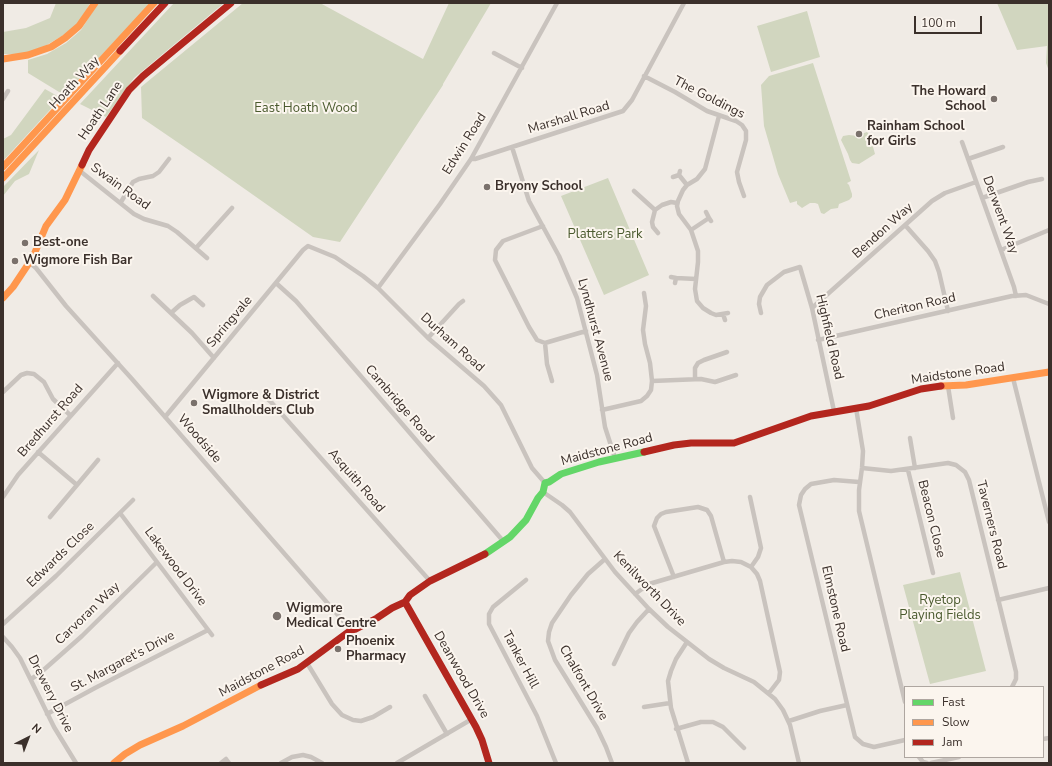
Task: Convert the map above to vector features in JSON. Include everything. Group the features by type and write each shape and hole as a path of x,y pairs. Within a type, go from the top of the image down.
{"street":[{"path":"3,59 28,55 51,47 79,26 95,3"},
{"name":"Hoath Way","path":"3,167 154,3"},
{"name":"Hoath Way","path":"3,178 165,3"},
{"name":"Hoath Lane","path":"3,298 10,292 30,263 40,245 46,226 65,200 95,139 136,82 231,3"},
{"name":"Edwin Road","path":"378,288 471,159 557,3"},
{"name":"Marshall Road","path":"471,159 475,159 623,111 632,100 684,3"},
{"path":"494,53 522,68"},
{"name":"The Goldings","path":"644,76 707,111 740,122 746,131 746,140 737,172 738,182 744,196"},
{"path":"3,99 8,91"},
{"path":"720,116 705,169 697,179 687,185 677,203 679,214 691,230 698,256 696,296 700,305 711,313 716,315 725,313 725,320"},
{"name":"Derwent Way","path":"962,142 1016,296"},
{"name":"Lyndhurst Avenue","path":"512,147 529,201 559,256 571,282 586,331 597,375 605,427 615,458"},
{"path":"968,159 1002,147"},
{"path":"121,202 133,182 153,176 159,172 169,159"},
{"name":"Swain Road","path":"80,171 139,217 168,226 207,258"},
{"path":"673,178 680,173 687,185"},
{"path":"982,198 1028,182 1042,179"},
{"name":"Bendon Way","path":"812,308 905,225 940,196 976,182"},
{"path":"634,191 655,210"},
{"path":"658,233 652,222 655,210 662,204 671,202 677,203"},
{"path":"196,248 232,208"},
{"path":"691,230 710,220 706,212"},
{"path":"905,225 928,250 935,261 948,311"},
{"path":"543,226 503,240 498,246 495,256 497,264 531,332 537,340 545,343 586,331"},
{"path":"1001,250 1049,230"},
{"name":"Springvale","path":"165,417 306,247 308,246 314,248"},
{"name":"Durham Road","path":"314,248 332,255 342,261 378,288 428,338 469,372 495,397 505,413 532,468 545,483"},
{"name":"Woodside","path":"30,263 36,268 66,306 118,363 351,630"},
{"name":"Highfield Road","path":"761,313 759,304 760,297 767,285 784,272 800,267 812,308 834,411"},
{"path":"675,283 674,277 696,279"},
{"name":"Cambridge Road","path":"276,283 296,301 504,542"},
{"path":"602,410 641,401 649,393 652,381 650,363 644,337 643,324 646,306 644,293"},
{"path":"153,296 192,333 214,358"},
{"path":"1016,296 1028,296 1049,304"},
{"name":"Cheriton Road","path":"818,340 1016,296"},
{"path":"171,313 180,305 194,297 203,305"},
{"path":"428,338 463,301"},
{"path":"545,343 547,364 552,381"},
{"path":"695,379 695,368 698,363 727,352"},
{"name":"Bredhurst Road","path":"3,497 18,475 118,363"},
{"name":"Maidstone Road","path":"114,763 140,745 212,712 249,691 298,669 351,630 356,629 405,602 410,595 430,581 478,558 504,542 524,523 543,492 545,483 572,469 615,458 683,444 734,443 811,416 877,403 917,390 966,385 1049,372"},
{"path":"3,392 20,375 34,374 42,379 52,397 70,415"},
{"path":"652,381 695,379 715,382 736,375"},
{"path":"1013,378 1049,522"},
{"path":"948,386 953,418"},
{"name":"Asquith Road","path":"265,398 271,402 430,581"},
{"path":"856,408 863,445 858,498 860,515 904,698"},
{"path":"910,438 915,468"},
{"path":"38,452 77,484"},
{"path":"50,517 98,460"},
{"name":"Taverners Road","path":"862,468 884,471 908,470 948,463 956,465 965,472 969,480 1016,672 1016,679 1012,686"},
{"name":"Beacon Close","path":"908,470 933,573"},
{"name":"Elmstone Road","path":"859,482 834,480 815,483 805,489 799,502 854,734 857,740 874,748 904,740"},
{"name":"Kenilworth Drive","path":"543,492 570,512 604,559 649,609 687,642 718,665 754,682 769,693 783,710 789,721 799,763"},
{"path":"750,498 761,548 758,557 751,567"},
{"name":"Edwards Close","path":"3,624 46,585 133,500"},
{"path":"674,577 654,526 657,518 666,512 698,508 707,510 712,520 724,562"},
{"name":"Lakewood Drive","path":"120,513 212,635"},
{"name":"Chalfont Drive","path":"604,559 588,574 571,595 552,623 548,641 553,655 597,728 612,763"},
{"name":"Carvoran Way","path":"31,679 82,636 157,562"},
{"path":"635,594 646,586 724,562 741,562 751,567 757,574 760,581 780,672 779,680 769,693"},
{"name":"Tanker Hill","path":"526,580 493,606 489,614 489,624 537,716 556,763"},
{"path":"998,600 1049,588"},
{"name":"Deanwood Drive","path":"405,602 472,719 482,740 489,763"},
{"path":"614,664 629,633 649,609"},
{"name":"St. Margaret's Drive","path":"47,714 208,630"},
{"name":"Drewery Drive","path":"3,637 16,652 31,679 47,714 76,763"},
{"path":"687,642 676,659 669,676 670,703 676,729 688,763"},
{"path":"307,663 338,713 353,720 361,721 373,717 390,707"},
{"path":"425,696 447,734"},
{"path":"644,707 670,703"},
{"path":"789,721 820,711 847,705"},
{"path":"397,763 472,719"},
{"path":"676,729 701,722 713,722 723,727 744,748"},
{"path":"281,763 292,757 303,755 311,757 322,763"},
{"path":"931,763 954,758"},
{"path":"221,763 226,759 229,763"}],"green space":[{"path":"56,3 90,3 81,21 67,33 40,49 23,54 3,54 3,32 26,28 50,18"},
{"path":"98,3 151,3 64,95 28,73 28,60 47,54 66,43 81,30"},
{"path":"174,3 224,3 134,78 106,117 80,104"},
{"name":"East Hoath Wood","path":"243,3 320,3 423,59 449,3 491,3 443,85 340,242 313,237 142,118 141,87"},
{"path":"997,3 1049,3 1049,71 1046,63 1047,46 1017,50"},
{"path":"807,11 820,57 771,72 757,26"},
{"path":"813,63 851,181 847,183 852,194 852,197 849,200 839,204 838,208 831,209 824,214 821,213 818,204 815,203 810,203 802,208 797,204 797,201 790,203 778,174 764,126 761,85 769,76"},
{"path":"45,89 61,98 3,161 3,139 11,135"},
{"path":"867,132 870,136 875,154 859,164 852,163 841,140 843,136 858,136"},
{"path":"39,150 29,174 15,181 3,196 3,187"},
{"name":"Platters Park","path":"608,178 649,275 604,295 561,196"},
{"name":"Ryetop Playing Fields","path":"960,572 986,671 930,684 903,585"}],"traffic: fast":[{"path":"485,554 510,537 526,520 543,492 545,483 561,474 599,462 644,452"}],"traffic: slow":[{"path":"3,59 28,55 51,47 79,26 95,3"},
{"path":"3,167 154,3"},
{"path":"3,178 120,51"},
{"path":"3,298 13,287 33,257 46,226 65,200 82,165"},
{"path":"941,386 966,385 1049,372"},
{"path":"114,763 140,745 183,726 261,685"}],"traffic: jam":[{"path":"120,51 165,3"},
{"path":"82,165 89,150 129,90 143,76 231,3"},
{"path":"644,452 674,445 691,443 734,443 811,416 869,406 921,389 941,386"},
{"path":"261,685 298,669 351,630 356,629 405,602 410,595 430,581 485,554"},
{"path":"405,602 476,727 482,740 489,763"}],"place":[{"name":"The Howard School","path":"994,99"},
{"name":"Rainham School for Girls","path":"859,134"},
{"name":"Bryony School","path":"487,187"},
{"name":"Best-one","path":"25,243"},
{"name":"Wigmore Fish Bar","path":"15,261"},
{"name":"Wigmore & District Smallholders Club","path":"194,403"},
{"name":"Wigmore Medical Centre","path":"277,616"},
{"name":"Phoenix Pharmacy","path":"338,649"}]}
